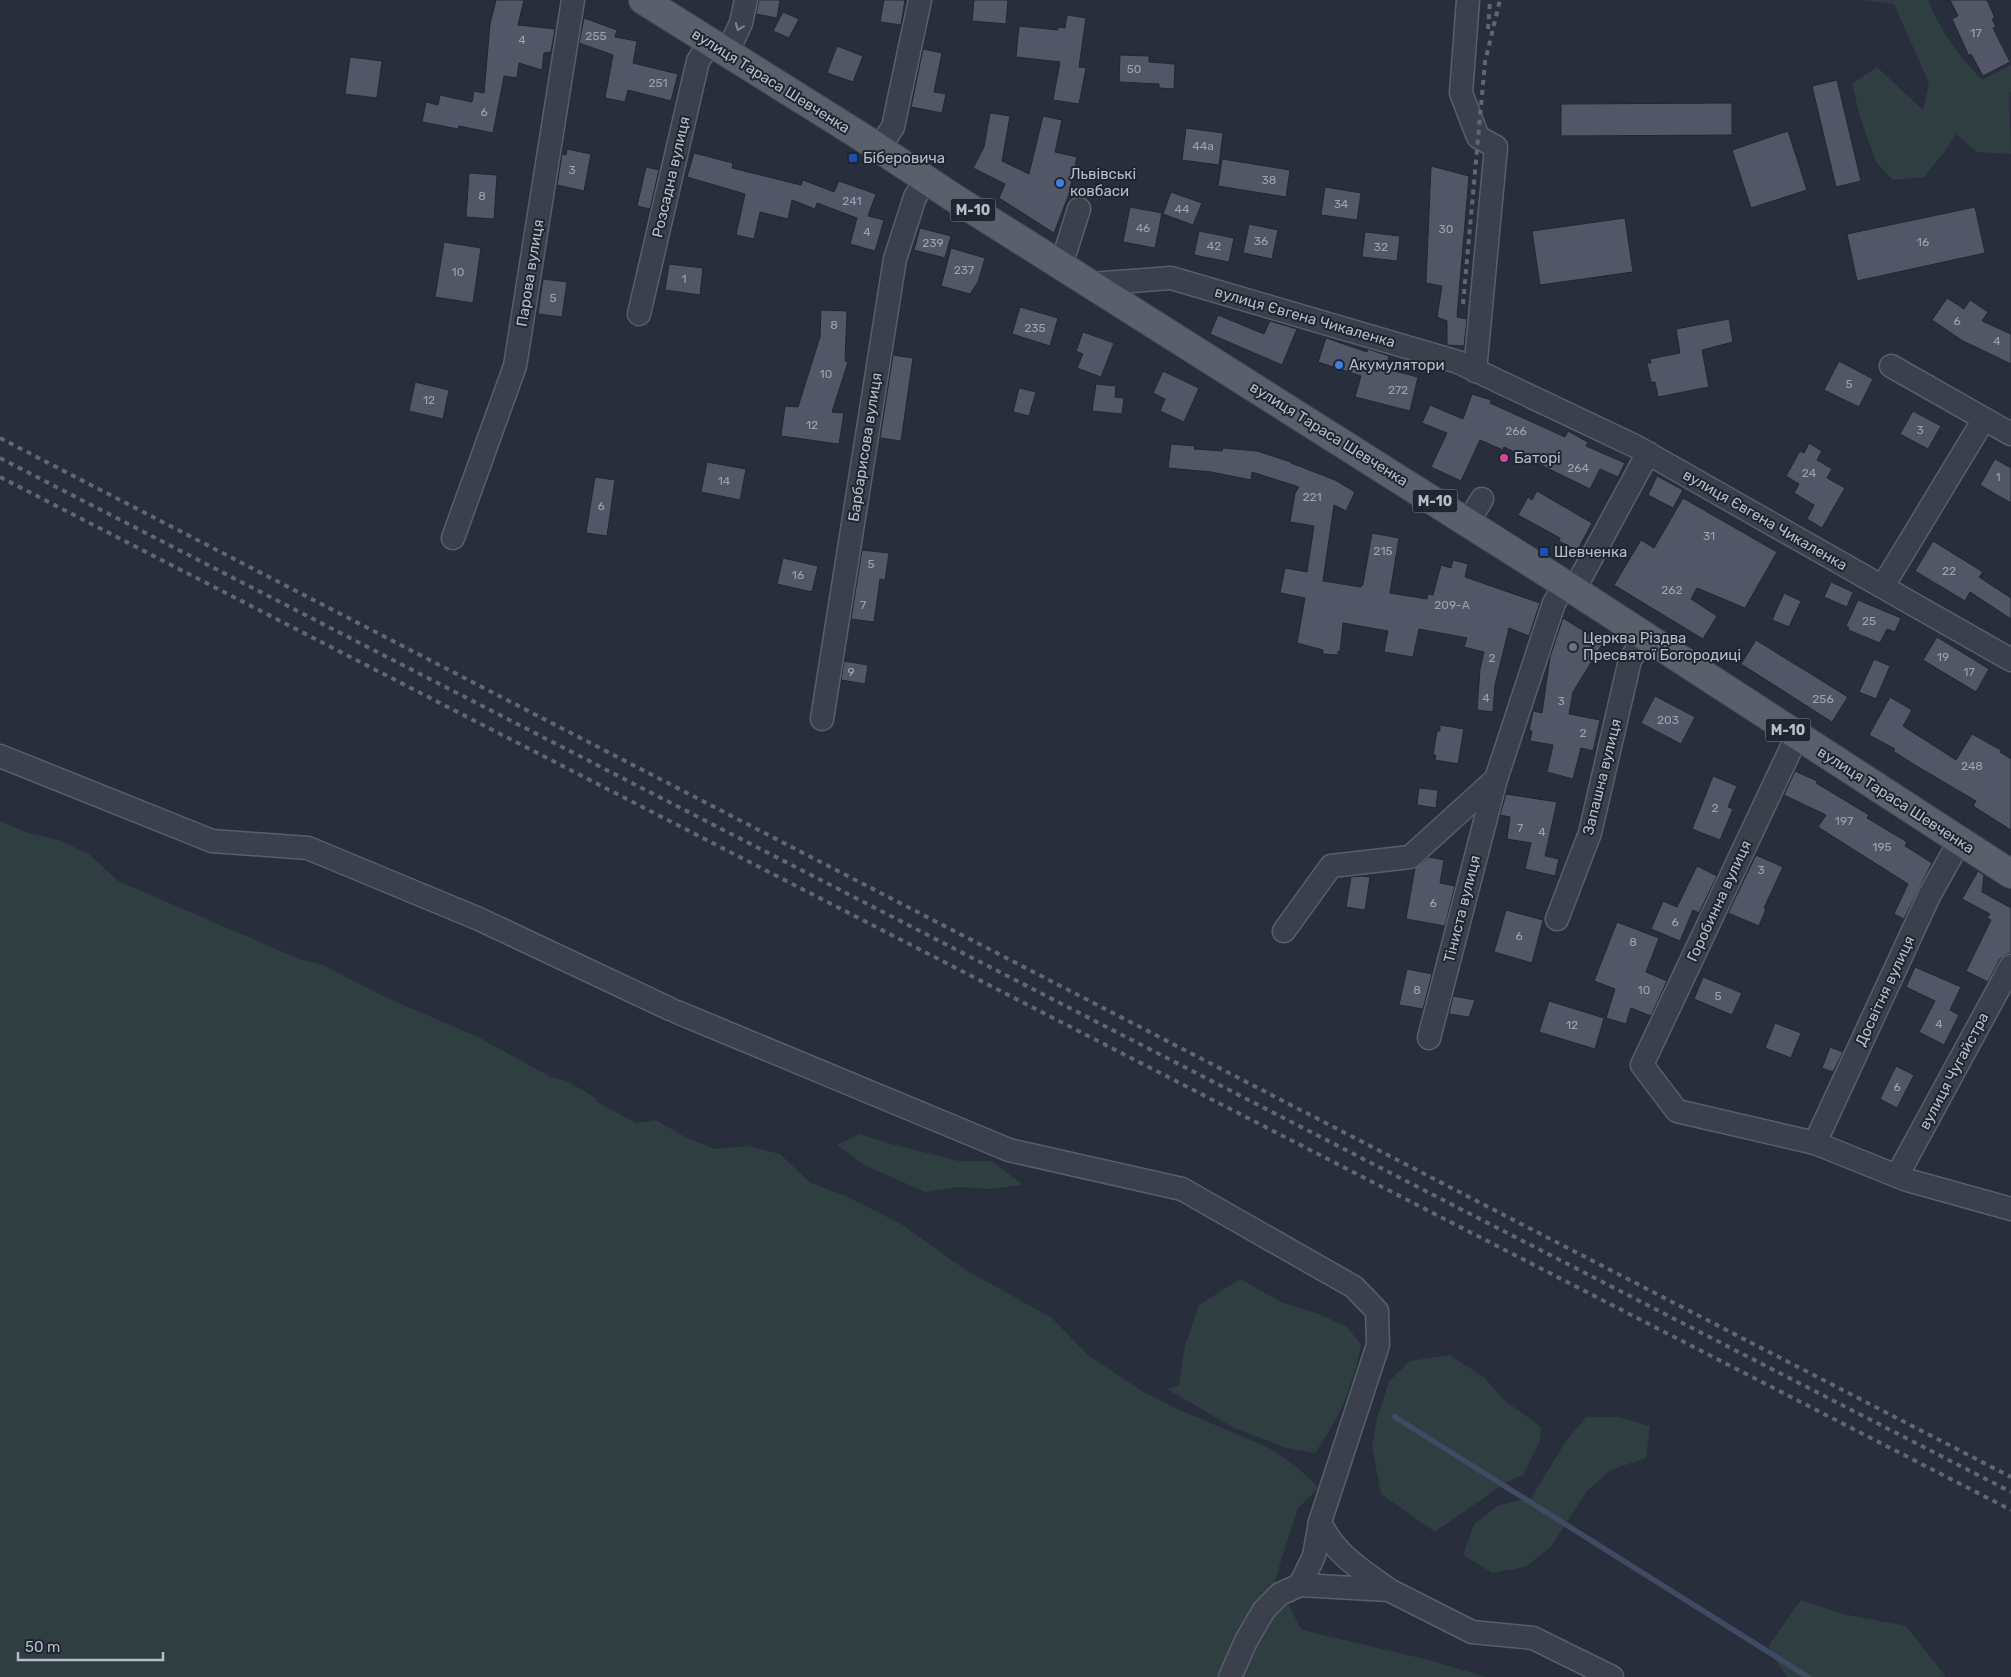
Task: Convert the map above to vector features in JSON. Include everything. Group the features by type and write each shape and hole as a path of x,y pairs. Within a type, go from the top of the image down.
{"main road":[{"name":"вулиця Тараса Шевченка","path":"643,0 1570,587 1959,842 2011,874"}],"street":[{"name":"Парова вулиця","path":"453,538 515,366 573,0"},
{"name":"Розсадна вулиця","path":"640,314 698,61 718,48 741,23 746,0"},
{"path":"879,148 892,127 920,0"},
{"path":"1468,0 1461,93 1478,137 1496,147 1475,371"},
{"name":"Барбарисова вулиця","path":"822,719 895,259 915,198 926,179"},
{"path":"1059,263 1066,250 1080,209"},
{"name":"вулиця Євгена Чикаленка","path":"1091,284 1171,278 1458,362 1648,453 2011,660"},
{"path":"1891,366 2011,434"},
{"path":"1883,586 1984,418"},
{"path":"1570,587 1648,453"},
{"path":"1468,522 1482,499"},
{"name":"Тіниста вулиця","path":"1429,1038 1496,779 1554,603 1570,587"},
{"name":"Запашна вулиця","path":"1557,919 1590,833 1630,660 1646,636"},
{"name":"Горобинна вулиця","path":"1797,736 1642,1065 1677,1111 1815,1143"},
{"path":"0,756 212,841 308,848 479,919 674,1010 1009,1150 1182,1189 1354,1287 1377,1311 1378,1345 1320,1522 1314,1556 1300,1585"},
{"name":"Тіниста вулиця","path":"1284,931 1331,866 1410,857 1496,779"},
{"name":"Досвітня вулиця","path":"1815,1143 1929,896 1959,842"},
{"name":"вулиця Чугайстра","path":"1898,1176 2011,966"},
{"path":"1815,1143 1898,1176 2011,1209"},
{"path":"1320,1522 1327,1538 1344,1556 1390,1590 1472,1632 1533,1638 1612,1677"},
{"path":"1230,1677 1246,1641 1264,1610 1280,1594 1300,1585 1390,1590"}],"shaded area":[{"path":"1862,0 1928,0 1950,42 1982,80 2011,65 2011,91 2009,94 2011,154 1977,152 1956,134 1946,150 1924,177 1893,180 1876,162 1860,117 1852,84 1877,67 1923,110 1929,83 1894,4"},
{"path":"0,821 28,833 59,840 89,854 118,881 302,960 321,964 385,997 478,1037 551,1077 567,1081 596,1098 597,1102 636,1123 656,1120 685,1137 715,1149 748,1146 780,1154 811,1183 844,1195 901,1224 966,1270 1052,1318 1088,1355 1142,1391 1173,1407 1269,1448 1296,1466 1319,1488 1298,1508 1275,1580 1302,1630 1433,1661 1486,1677 0,1677"},
{"path":"859,1134 959,1161 992,1161 1023,1185 990,1189 958,1187 925,1192 864,1165 837,1145"},
{"path":"1240,1279 1283,1303 1316,1313 1346,1326 1361,1344 1350,1388 1331,1427 1315,1453 1286,1448 1234,1428 1167,1389 1179,1385 1185,1345 1199,1305"},
{"path":"1450,1355 1485,1378 1504,1400 1541,1427 1540,1441 1523,1475 1505,1483 1435,1532 1381,1494 1372,1447 1377,1418 1389,1381 1410,1361"},
{"path":"1586,1417 1619,1417 1650,1426 1646,1458 1611,1470 1586,1492 1551,1547 1525,1567 1493,1573 1463,1555 1474,1524 1499,1505 1531,1498 1566,1441"},
{"path":"1801,1600 1843,1614 1906,1626 1946,1677 1787,1677 1771,1653 1769,1645"}],"building":[{"path":"496,0 524,0 518,25 555,29 551,52 544,53 542,70 519,63 517,78 504,76 493,133 459,126 458,129 422,122 426,102 438,105 440,95 472,102 474,91 484,93 490,24"},
{"path":"759,0 780,0 777,18 756,14"},
{"path":"884,0 905,0 901,25 880,22"},
{"path":"974,0 1008,0 1006,24 972,21"},
{"path":"1950,0 1987,0 1995,18 1992,19 1996,27 1993,28 2010,62 1983,76 1971,54 1969,56 1952,19 1958,16"},
{"path":"783,12 799,19 789,38 773,31"},
{"path":"1067,15 1086,18 1079,67 1086,68 1079,104 1053,100 1060,62 1016,57 1019,26 1058,30 1058,27 1065,28"},
{"path":"584,18 617,30 615,37 637,41 633,63 678,74 671,101 628,90 625,102 605,98 613,55 579,43"},
{"path":"837,46 863,56 853,82 827,73"},
{"path":"923,49 942,53 934,92 946,94 942,113 911,107"},
{"path":"1120,55 1149,56 1149,62 1175,64 1174,89 1159,88 1159,84 1119,82"},
{"path":"350,57 382,61 377,98 345,94"},
{"path":"1837,80 1861,181 1836,187 1812,86"},
{"path":"1732,103 1732,135 1561,136 1561,104"},
{"path":"990,113 1010,116 1002,161 1029,174 1043,116 1062,120 1055,152 1077,157 1069,194 1054,233 999,198 1005,184 973,168 984,147"},
{"path":"1186,128 1223,133 1219,165 1182,160"},
{"path":"1788,131 1807,190 1751,208 1732,150"},
{"path":"567,149 591,154 584,191 557,185 562,154 566,155"},
{"path":"694,153 733,163 732,168 801,185 803,180 834,192 839,181 876,194 868,216 884,220 875,251 850,244 857,218 817,203 815,209 792,200 788,219 760,212 754,239 736,235 745,194 687,177"},
{"path":"1222,159 1290,170 1286,197 1218,186"},
{"path":"1431,166 1469,176 1457,317 1467,319 1464,346 1447,345 1447,321 1437,317 1442,286 1426,283"},
{"path":"646,167 659,170 650,209 637,206"},
{"path":"469,173 497,175 494,219 466,217"},
{"path":"1325,187 1361,193 1357,220 1321,215"},
{"path":"1171,192 1202,203 1193,225 1163,214"},
{"path":"1130,207 1162,213 1155,248 1123,242"},
{"path":"1975,207 1985,253 1857,281 1847,234"},
{"path":"1625,218 1633,272 1540,285 1532,231"},
{"path":"1249,224 1278,230 1272,259 1243,253"},
{"path":"920,228 951,236 945,258 914,250"},
{"path":"1199,231 1234,238 1229,262 1194,255"},
{"path":"1365,232 1400,236 1397,261 1362,257"},
{"path":"444,242 481,248 473,303 435,297"},
{"path":"951,248 985,258 978,282 970,294 941,286"},
{"path":"669,264 703,268 700,295 665,290"},
{"path":"543,279 567,282 562,317 538,314"},
{"path":"1947,298 1964,309 1970,300 1988,312 1982,321 2011,334 2011,364 1963,341 1932,320"},
{"path":"1020,307 1058,318 1050,346 1012,334"},
{"path":"821,310 847,311 845,361 848,362 832,412 844,413 839,444 781,436 785,406 798,407 820,337"},
{"path":"1218,315 1264,334 1270,321 1297,329 1282,365 1210,334"},
{"path":"1729,319 1733,342 1702,350 1709,387 1658,397 1655,382 1651,382 1647,363 1651,363 1650,359 1680,353 1676,329"},
{"path":"1083,332 1114,343 1101,377 1077,368 1083,354 1076,351"},
{"path":"1326,338 1367,352 1368,349 1389,356 1386,369 1418,377 1410,411 1355,397 1361,376 1318,362"},
{"path":"893,355 913,358 901,441 880,438"},
{"path":"1839,361 1873,379 1859,407 1824,390"},
{"path":"1163,371 1199,388 1184,422 1160,411 1165,399 1153,393"},
{"path":"415,382 449,390 443,419 409,411"},
{"path":"1096,384 1116,386 1115,397 1124,398 1122,414 1092,411"},
{"path":"1019,388 1036,392 1029,416 1013,412"},
{"path":"1472,394 1491,400 1490,403 1565,437 1568,431 1588,442 1586,446 1625,463 1618,477 1600,469 1590,489 1504,447 1503,450 1480,440 1461,481 1431,467 1447,433 1422,423 1430,405 1463,419"},
{"path":"1913,411 1941,426 1928,449 1900,434"},
{"path":"1809,443 1822,451 1817,460 1832,469 1827,478 1845,488 1822,528 1807,519 1814,505 1794,493 1799,484 1786,476 1800,451 1804,453"},
{"path":"1171,444 1195,446 1194,449 1222,451 1223,448 1257,451 1291,462 1335,480 1355,492 1346,511 1334,505 1323,581 1361,587 1372,533 1399,538 1390,593 1427,599 1428,594 1433,595 1441,565 1451,568 1453,560 1468,564 1465,577 1540,603 1529,636 1509,628 1495,685 1493,712 1477,710 1480,669 1484,652 1464,647 1467,638 1419,629 1413,657 1384,652 1388,631 1343,623 1340,652 1338,651 1338,655 1323,654 1323,650 1297,643 1305,598 1280,593 1285,568 1307,572 1314,526 1290,522 1295,493 1299,487 1252,472 1251,480 1211,472 1168,468"},
{"path":"1995,459 2011,468 2011,503 1980,485"},
{"path":"707,462 746,469 740,500 701,492"},
{"path":"1657,476 1683,490 1673,508 1648,495"},
{"path":"595,477 615,480 607,536 586,533"},
{"path":"1537,491 1592,523 1577,551 1559,541 1560,538 1518,515 1528,497 1532,500"},
{"path":"1683,498 1777,552 1745,608 1697,588 1691,599 1717,616 1703,639 1614,585 1641,540 1654,548"},
{"path":"1933,541 1983,572 1979,577 2011,598 2011,619 1970,592 1965,601 1915,571"},
{"path":"862,550 889,553 885,580 880,579 874,622 851,619"},
{"path":"783,558 818,566 812,592 777,584"},
{"path":"1831,582 1853,592 1847,607 1824,597"},
{"path":"1784,593 1801,601 1789,627 1772,620"},
{"path":"1858,600 1901,618 1895,632 1887,629 1880,643 1848,630 1849,628 1846,626"},
{"path":"1563,618 1603,643 1573,692 1569,714 1600,720 1593,751 1581,748 1573,779 1547,772 1553,745 1530,741 1532,731 1529,731 1533,711 1542,713 1550,657"},
{"path":"1937,637 1989,669 1976,692 1923,660"},
{"path":"1756,640 1848,697 1832,722 1741,664"},
{"path":"1874,659 1890,666 1876,699 1859,692"},
{"path":"844,661 868,665 865,684 841,680"},
{"path":"1655,696 1695,717 1681,744 1641,723"},
{"path":"1890,697 1912,710 1903,726 1956,760 1972,734 2001,750 2000,752 2011,759 2011,830 1973,806 1976,801 1893,751 1895,749 1869,735"},
{"path":"1440,725 1464,729 1458,764 1435,760 1436,755 1433,755 1437,731 1440,731"},
{"path":"1795,771 1817,781 1816,783 1869,815 1867,818 1907,842 1905,846 1932,863 1904,919 1894,914 1908,884 1818,827 1826,815 1784,795"},
{"path":"1713,776 1737,786 1728,807 1733,809 1720,840 1692,829"},
{"path":"1419,788 1438,790 1436,808 1417,805"},
{"path":"1506,794 1557,802 1545,856 1559,859 1555,876 1525,869 1531,843 1507,839 1510,817 1500,815"},
{"path":"1756,855 1783,867 1764,908 1766,909 1759,926 1728,913"},
{"path":"1429,857 1444,860 1440,883 1455,886 1445,926 1406,919 1415,868"},
{"path":"1697,866 1717,876 1699,913 1693,910 1680,941 1651,929 1663,901 1677,907"},
{"path":"1978,871 1984,875 1982,892 2011,908 2011,953 2000,959 1988,982 1966,971 1991,920 1987,918 1990,914 1962,899"},
{"path":"1351,877 1370,877 1365,910 1346,907"},
{"path":"1506,910 1543,920 1532,963 1494,952"},
{"path":"1617,922 1659,938 1646,972 1667,981 1651,1016 1631,1008 1626,1024 1606,1018 1615,989 1594,981"},
{"path":"1915,967 1961,987 1950,1010 1959,1015 1944,1045 1919,1032 1935,1001 1906,987"},
{"path":"1407,969 1432,974 1423,1009 1399,1005"},
{"path":"1703,977 1742,993 1732,1015 1694,999"},
{"path":"1453,996 1475,1000 1469,1017 1449,1014"},
{"path":"1549,1001 1604,1018 1595,1049 1539,1032"},
{"path":"1775,1023 1801,1033 1791,1058 1765,1048"},
{"path":"1830,1047 1843,1052 1833,1072 1822,1068"},
{"path":"1896,1066 1914,1075 1897,1108 1880,1099"}],"waterway":[{"path":"1395,1417 1808,1677"}],"railway":[{"path":"1488,29 1490,0"},
{"path":"1463,304 1485,62 1500,0"},
{"path":"0,438 2011,1477"},
{"path":"0,458 2011,1492"},
{"path":"0,477 2011,1510"}],"place":[{"name":"Біберовича","path":"853,158"},
{"name":"Львівські ковбаси","path":"1060,183"},
{"name":"Акумулятори","path":"1339,365"},
{"name":"Баторі","path":"1504,458"},
{"name":"Шевченка","path":"1544,552"},
{"name":"Церква Різдва Пресвятої Богородиці","path":"1573,647"}]}
